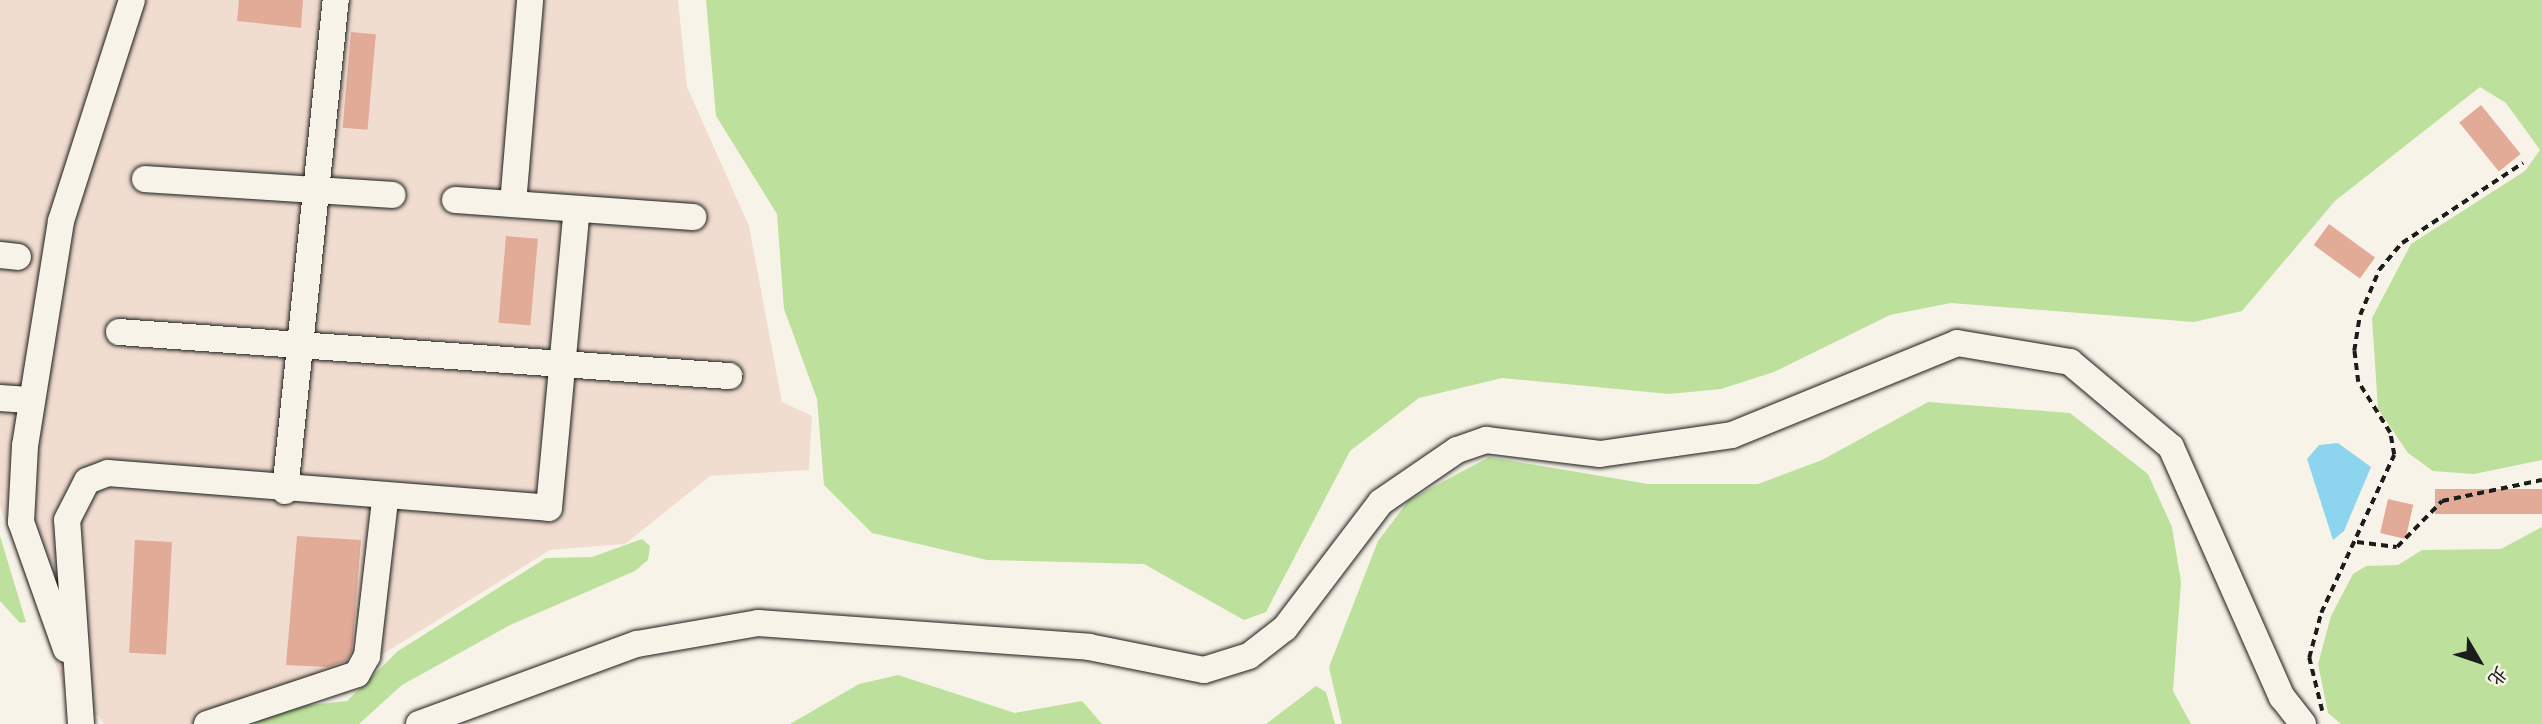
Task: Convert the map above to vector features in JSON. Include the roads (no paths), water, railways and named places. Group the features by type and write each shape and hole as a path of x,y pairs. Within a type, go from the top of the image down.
{"street":[{"path":"75,670 21,522 32,400 61,221 132,0"},
{"path":"285,491 336,0"},
{"path":"513,204 530,0"},
{"path":"145,179 392,195"},
{"path":"455,200 693,217"},
{"path":"81,724 75,670 67,520 88,481 108,474 385,499 549,508 577,209"},
{"path":"119,332 729,376"},
{"path":"419,724 638,644 758,623 1088,647 1204,670 1249,656 1285,628 1381,502 1457,450 1486,440 1600,454 1732,435 1957,343 2070,362 2171,447 2282,697 2312,719"},
{"path":"0,398 32,400"},
{"path":"208,724 356,674 367,656 385,499"}],"water":[{"path":"2338,443 2371,467 2344,531 2333,540 2307,459 2319,445"}]}
